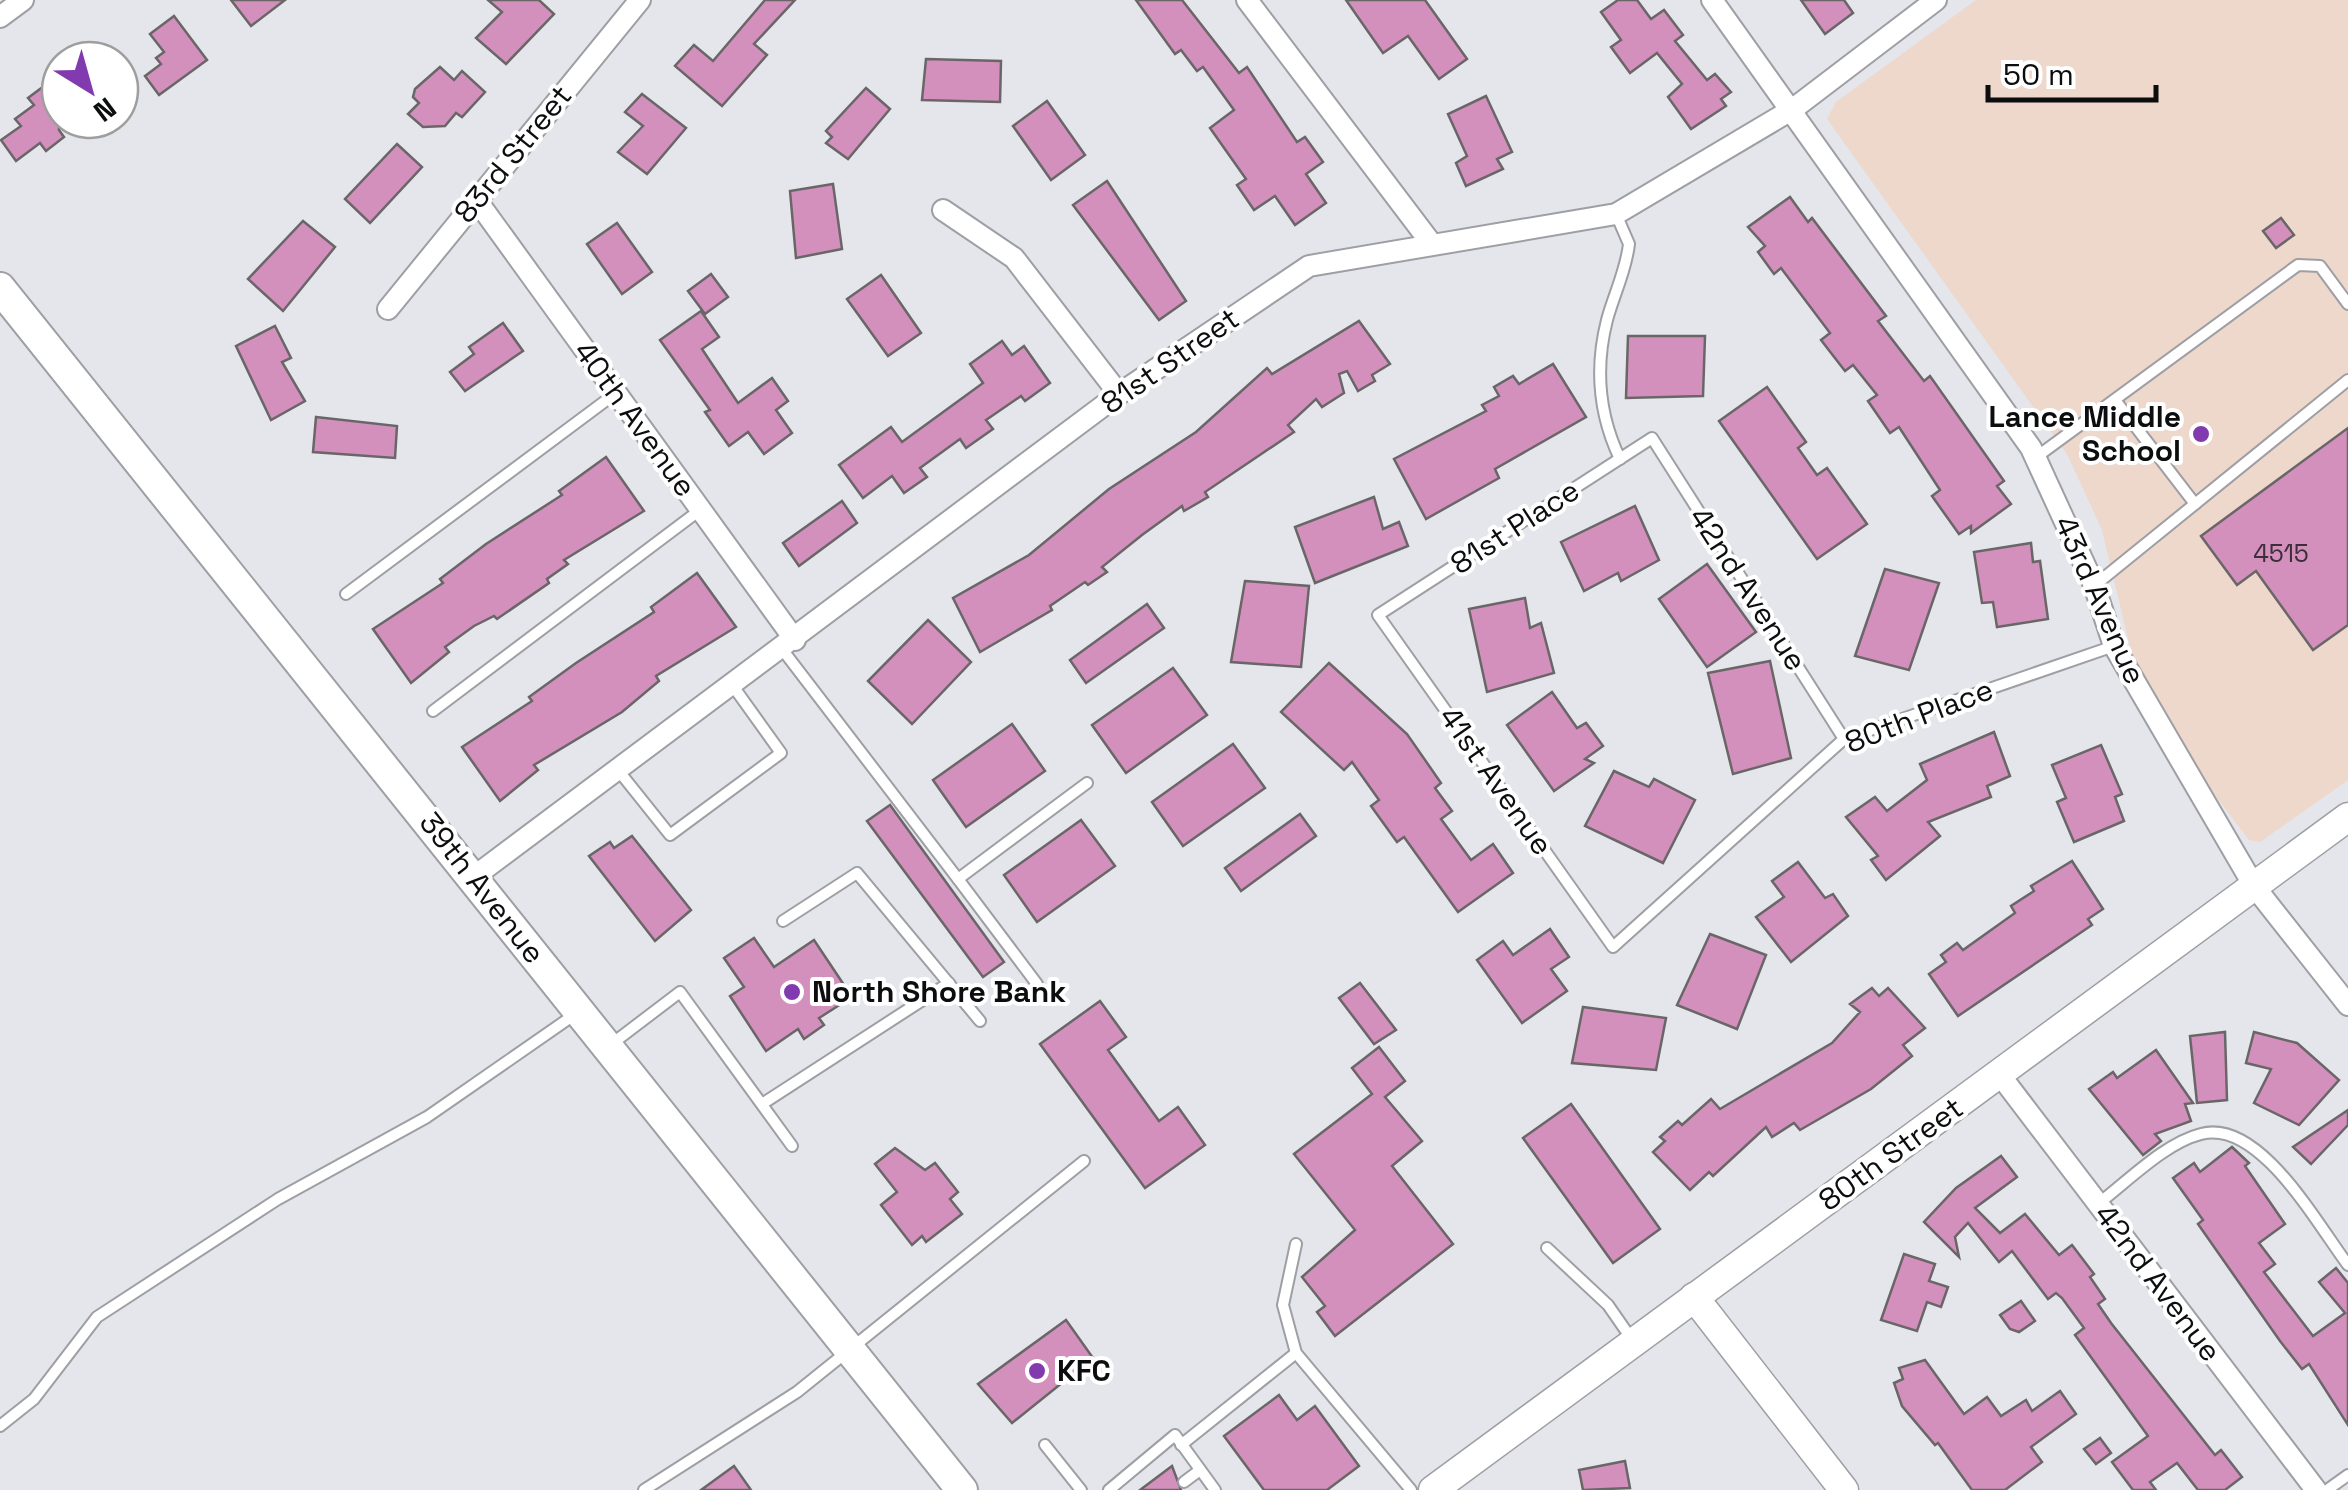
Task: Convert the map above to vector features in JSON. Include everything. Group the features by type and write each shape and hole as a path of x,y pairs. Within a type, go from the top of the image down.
{"main road":[{"name":"39th Avenue","path":"0,288 475,876 962,1490"}],"street":[{"path":"0,17 23,0"},
{"name":"83rd Street","path":"388,309 640,0"},
{"path":"1246,0 1431,242"},
{"name":"43rd Avenue","path":"1712,0 2035,458 2094,585 2114,646 2254,886 2348,1005"},
{"name":"81st Street","path":"475,876 1119,394 1308,266 1431,242 1616,214 1793,110 1936,0"},
{"name":"40th Avenue","path":"475,198 700,510 788,645"},
{"path":"943,210 1014,258 1119,394"},
{"name":"80th Street","path":"1433,1490 2348,816"},
{"name":"42nd Avenue","path":"2000,1075 2316,1490"},
{"path":"1694,1298 1844,1490"}],"lane":[{"path":"1616,214 1629,244 1607,319 1598,372 1608,435 1620,459"},
{"path":"2035,458 2298,265 2320,266 2348,304"},
{"path":"2094,585 2348,380"},
{"path":"346,594 616,392"},
{"path":"2115,400 2195,504"},
{"name":"81st Place","path":"1378,616 1652,438"},
{"name":"42nd Avenue","path":"1652,438 1844,739"},
{"path":"433,711 700,510"},
{"name":"41st Avenue","path":"1378,616 1613,947"},
{"path":"788,645 1036,984"},
{"name":"80th Place","path":"1613,947 1844,739 2114,646"},
{"path":"618,770 670,835 780,754 732,686"},
{"path":"958,879 1086,783"},
{"path":"782,921 857,873 980,1021"},
{"path":"762,1104 948,983"},
{"path":"608,1047 680,992 792,1146"},
{"path":"0,1426 34,1399 98,1316 278,1199 427,1117 580,1012"},
{"path":"2098,1204 2198,1134 2223,1130 2242,1137 2265,1156 2348,1265"},
{"path":"644,1490 798,1392 1084,1160"},
{"path":"1296,1244 1283,1305 1296,1353 1411,1490"},
{"path":"1547,1248 1608,1305 1634,1342"},
{"path":"1181,1445 1296,1353"},
{"path":"1109,1490 1174,1435 1215,1490"},
{"path":"1045,1445 1081,1490"},
{"path":"1184,1482 1200,1470"},
{"path":"2327,1490 2348,1475"}],"shaded area":[{"name":"Lance Middle School","path":"1976,0 2348,0 2348,780 2260,842 2249,840 2204,781 2148,692 2131,651 2102,530 2067,454 1827,119 1836,102"}],"building":[{"path":"231,0 285,0 251,26"},
{"path":"488,0 539,0 554,14 506,64 476,38 502,12"},
{"path":"765,0 795,0 754,44 767,55 722,106 675,66 694,45 713,61"},
{"path":"1136,0 1182,0 1239,73 1247,67 1297,142 1305,137 1323,162 1306,174 1326,203 1295,225 1275,196 1254,210 1237,185 1246,179 1210,128 1234,110 1203,67 1197,71 1181,50 1175,54"},
{"path":"1346,0 1425,0 1467,59 1439,79 1408,36 1383,53"},
{"path":"1618,0 1637,0 1651,19 1664,10 1683,35 1675,41 1707,80 1715,74 1731,92 1721,99 1726,106 1691,129 1668,97 1682,84 1657,53 1630,73 1611,47 1621,40 1601,12"},
{"path":"1801,0 1844,0 1853,13 1825,34"},
{"path":"174,16 207,60 159,95 145,76 161,64 156,58 164,52 150,34"},
{"path":"926,59 1001,61 1000,102 922,100"},
{"path":"440,67 454,80 462,71 485,92 462,117 456,113 445,126 423,127 408,114 419,103 413,97 415,89"},
{"path":"866,88 890,109 848,159 826,143 832,137 826,131"},
{"path":"40,89 40,140 60,140 46,151 40,143 16,161 1,140 21,126 15,119 34,105 28,98"},
{"path":"642,94 686,128 647,174 618,152 643,126 625,112"},
{"path":"1486,96 1512,152 1497,159 1503,169 1466,186 1456,163 1467,156 1448,114"},
{"path":"1047,101 1085,155 1051,180 1013,126"},
{"path":"397,144 422,167 370,223 345,199"},
{"path":"1107,181 1186,301 1159,320 1073,205"},
{"path":"833,184 842,249 796,258 790,191"},
{"path":"1790,197 1808,222 1812,218 1886,316 1878,321 1924,381 1930,376 2004,481 1997,486 2011,504 1971,533 1971,526 1959,534 1932,496 1940,490 1899,427 1890,433 1868,401 1877,395 1853,365 1845,371 1821,340 1830,333 1781,268 1774,274 1758,252 1765,246 1748,227"},
{"path":"2281,218 2294,235 2276,248 2263,231"},
{"path":"303,221 335,247 283,311 248,279"},
{"path":"617,223 652,272 622,294 587,244"},
{"path":"711,274 728,297 705,314 688,291"},
{"path":"881,275 921,333 888,356 847,299"},
{"path":"701,311 719,337 702,349 738,403 772,378 788,401 776,410 792,433 764,454 748,432 729,446 705,412 710,410 660,340"},
{"path":"1359,321 1390,364 1372,375 1375,381 1358,391 1347,371 1339,374 1344,393 1322,407 1316,399 1288,425 1294,432 1205,492 1208,497 1184,511 1182,506 1142,535 1102,567 1107,572 1088,585 1085,582 1050,606 1052,610 980,652 953,598 1029,555 1109,489 1196,432 1267,368 1272,374"},
{"path":"503,323 523,351 465,391 450,372 474,354 469,347"},
{"path":"275,326 291,358 282,362 305,401 271,420 236,346"},
{"path":"1628,336 1705,336 1703,396 1626,398"},
{"path":"1002,341 1012,355 1024,346 1050,383 1025,401 1021,396 986,420 993,429 966,448 960,439 920,468 927,477 904,493 892,476 863,498 839,465 891,427 902,442 983,383 970,364"},
{"path":"1553,364 1586,417 1495,469 1499,478 1426,519 1394,459 1486,411 1482,405 1499,396 1494,387 1513,376 1519,384"},
{"path":"1767,387 1806,442 1798,448 1817,475 1827,468 1867,524 1817,559 1719,421"},
{"path":"316,417 397,426 395,458 313,452"},
{"path":"2348,428 2348,625 2313,650 2256,571 2237,585 2201,536"},
{"path":"606,457 644,511 564,560 568,564 547,579 549,583 497,619 494,616 474,626 445,647 449,652 411,683 373,629 443,583 440,579 562,495 559,491"},
{"path":"1374,497 1383,529 1399,522 1408,546 1315,583 1295,527"},
{"path":"842,501 857,523 799,566 783,543"},
{"path":"1635,506 1659,560 1621,581 1618,573 1584,591 1561,542"},
{"path":"2031,543 2033,562 2040,561 2048,619 1997,627 1993,602 1982,603 1974,552"},
{"path":"1707,564 1756,632 1707,667 1659,599"},
{"path":"1885,569 1939,583 1909,670 1855,656"},
{"path":"697,573 736,627 656,676 659,681 622,712 534,765 538,770 500,801 462,747 532,701 529,697 576,663 654,612 651,607"},
{"path":"1245,581 1309,586 1301,667 1231,662"},
{"path":"1525,598 1530,628 1541,623 1554,673 1487,692 1469,609"},
{"path":"1147,604 1164,628 1086,683 1070,660"},
{"path":"928,620 971,662 912,724 868,681"},
{"path":"1770,661 1791,758 1733,774 1708,673"},
{"path":"1329,663 1407,734 1441,783 1435,788 1452,811 1441,819 1471,860 1493,844 1513,873 1458,912 1404,837 1397,842 1371,806 1379,800 1352,762 1344,770 1281,712"},
{"path":"1173,668 1207,715 1126,773 1092,725"},
{"path":"1552,692 1577,728 1586,723 1603,746 1585,759 1594,763 1554,791 1507,725"},
{"path":"1012,724 1045,771 966,827 933,780"},
{"path":"1994,732 2010,776 1987,786 1991,797 1928,822 1940,836 1886,880 1871,860 1878,856 1846,817 1875,797 1887,811 1927,780 1920,764"},
{"path":"1233,744 1265,788 1183,846 1152,802"},
{"path":"2101,745 2122,794 2115,797 2124,821 2074,842 2057,802 2066,798 2052,765"},
{"path":"1614,771 1649,787 1654,779 1695,800 1663,863 1585,826"},
{"path":"890,805 1004,962 983,977 867,821"},
{"path":"1300,814 1316,836 1241,891 1225,868"},
{"path":"1081,820 1115,866 1037,922 1004,875"},
{"path":"632,836 691,910 655,941 589,856 610,842 614,848"},
{"path":"2072,861 2103,909 2088,919 2092,925 1958,1016 1929,974 1946,962 1941,955 1957,943 1963,950 2015,913 2011,906 2034,891 2031,886"},
{"path":"1798,862 1825,898 1833,894 1848,916 1791,962 1756,917 1784,897 1772,881"},
{"path":"1550,929 1569,957 1551,969 1567,991 1522,1023 1477,960 1503,941 1513,955"},
{"path":"1710,934 1766,955 1737,1029 1677,1005"},
{"name":"North Shore Bank","path":"754,938 774,967 814,940 852,997 819,1018 824,1025 804,1039 798,1029 766,1051 730,996 744,987 724,958"},
{"path":"1360,983 1396,1030 1374,1044 1339,998"},
{"path":"1872,988 1879,996 1888,988 1925,1028 1903,1045 1912,1056 1871,1089 1800,1130 1794,1123 1772,1137 1766,1127 1713,1176 1709,1172 1690,1190 1653,1152 1665,1141 1660,1137 1678,1121 1682,1125 1711,1099 1720,1109 1832,1043 1860,1012 1850,1004"},
{"path":"1100,1001 1126,1037 1108,1050 1159,1121 1178,1107 1205,1145 1145,1188 1040,1044"},
{"path":"1583,1007 1666,1018 1656,1070 1572,1063"},
{"path":"2225,1032 2227,1100 2197,1103 2190,1036"},
{"path":"2254,1032 2297,1043 2339,1080 2299,1125 2254,1103 2271,1069 2246,1063"},
{"path":"1379,1047 1405,1081 1385,1097 1422,1141 1392,1166 1453,1244 1335,1336 1317,1312 1325,1306 1302,1277 1355,1230 1294,1154 1372,1094 1352,1068"},
{"path":"2156,1050 2193,1103 2185,1104 2191,1121 2155,1134 2161,1141 2143,1155 2089,1089 2113,1072 2117,1078"},
{"path":"1571,1104 1660,1229 1613,1263 1523,1138"},
{"path":"2348,1110 2348,1125 2311,1164 2293,1147"},
{"path":"2232,1147 2249,1163 2245,1166 2285,1224 2259,1243 2275,1264 2264,1272 2313,1336 2345,1313 2319,1282 2336,1268 2348,1283 2348,1425 2309,1364 2302,1369 2280,1341 2198,1224 2203,1220 2173,1178 2194,1163 2200,1172"},
{"path":"895,1148 925,1170 935,1163 958,1192 950,1199 962,1214 926,1242 922,1236 912,1245 881,1205 897,1192 875,1164"},
{"path":"2001,1156 2017,1177 1975,1208 2000,1233 2025,1214 2059,1255 2072,1245 2094,1274 2090,1277 2105,1299 2098,1304 2111,1323 2215,1455 2221,1450 2242,1477 2225,1490 2198,1490 2177,1463 2150,1482 2156,1490 2133,1490 2112,1462 2148,1436 2075,1335 2084,1328 2062,1298 2056,1293 2048,1299 2012,1251 1999,1262 1968,1223 1955,1237 1959,1257 1924,1222 1956,1188"},
{"path":"1904,1254 1935,1264 1929,1281 1948,1287 1941,1307 1927,1302 1917,1331 1881,1320"},
{"path":"2021,1301 2035,1321 2019,1332 2010,1329 2000,1315"},
{"name":"KFC","path":"1066,1320 1093,1358 1012,1423 978,1384"},
{"path":"1925,1360 1964,1414 1987,1397 2001,1416 2026,1400 2032,1411 2060,1391 2076,1414 2031,1447 2042,1462 2005,1490 1972,1490 1938,1443 1935,1445 1902,1406 1894,1383 1903,1379 1899,1368"},
{"path":"1279,1395 1297,1420 1315,1406 1359,1466 1327,1490 1264,1490 1224,1436"},
{"path":"2100,1438 2111,1453 2096,1464 2084,1449"},
{"path":"1625,1461 1630,1488 1583,1490 1579,1470"},
{"path":"734,1466 751,1490 701,1490"},
{"path":"1172,1466 1181,1490 1140,1490"}],"place":[{"name":"Lance Middle School","path":"2201,434"},
{"name":"North Shore Bank","path":"792,992"},
{"name":"KFC","path":"1037,1371"}]}
